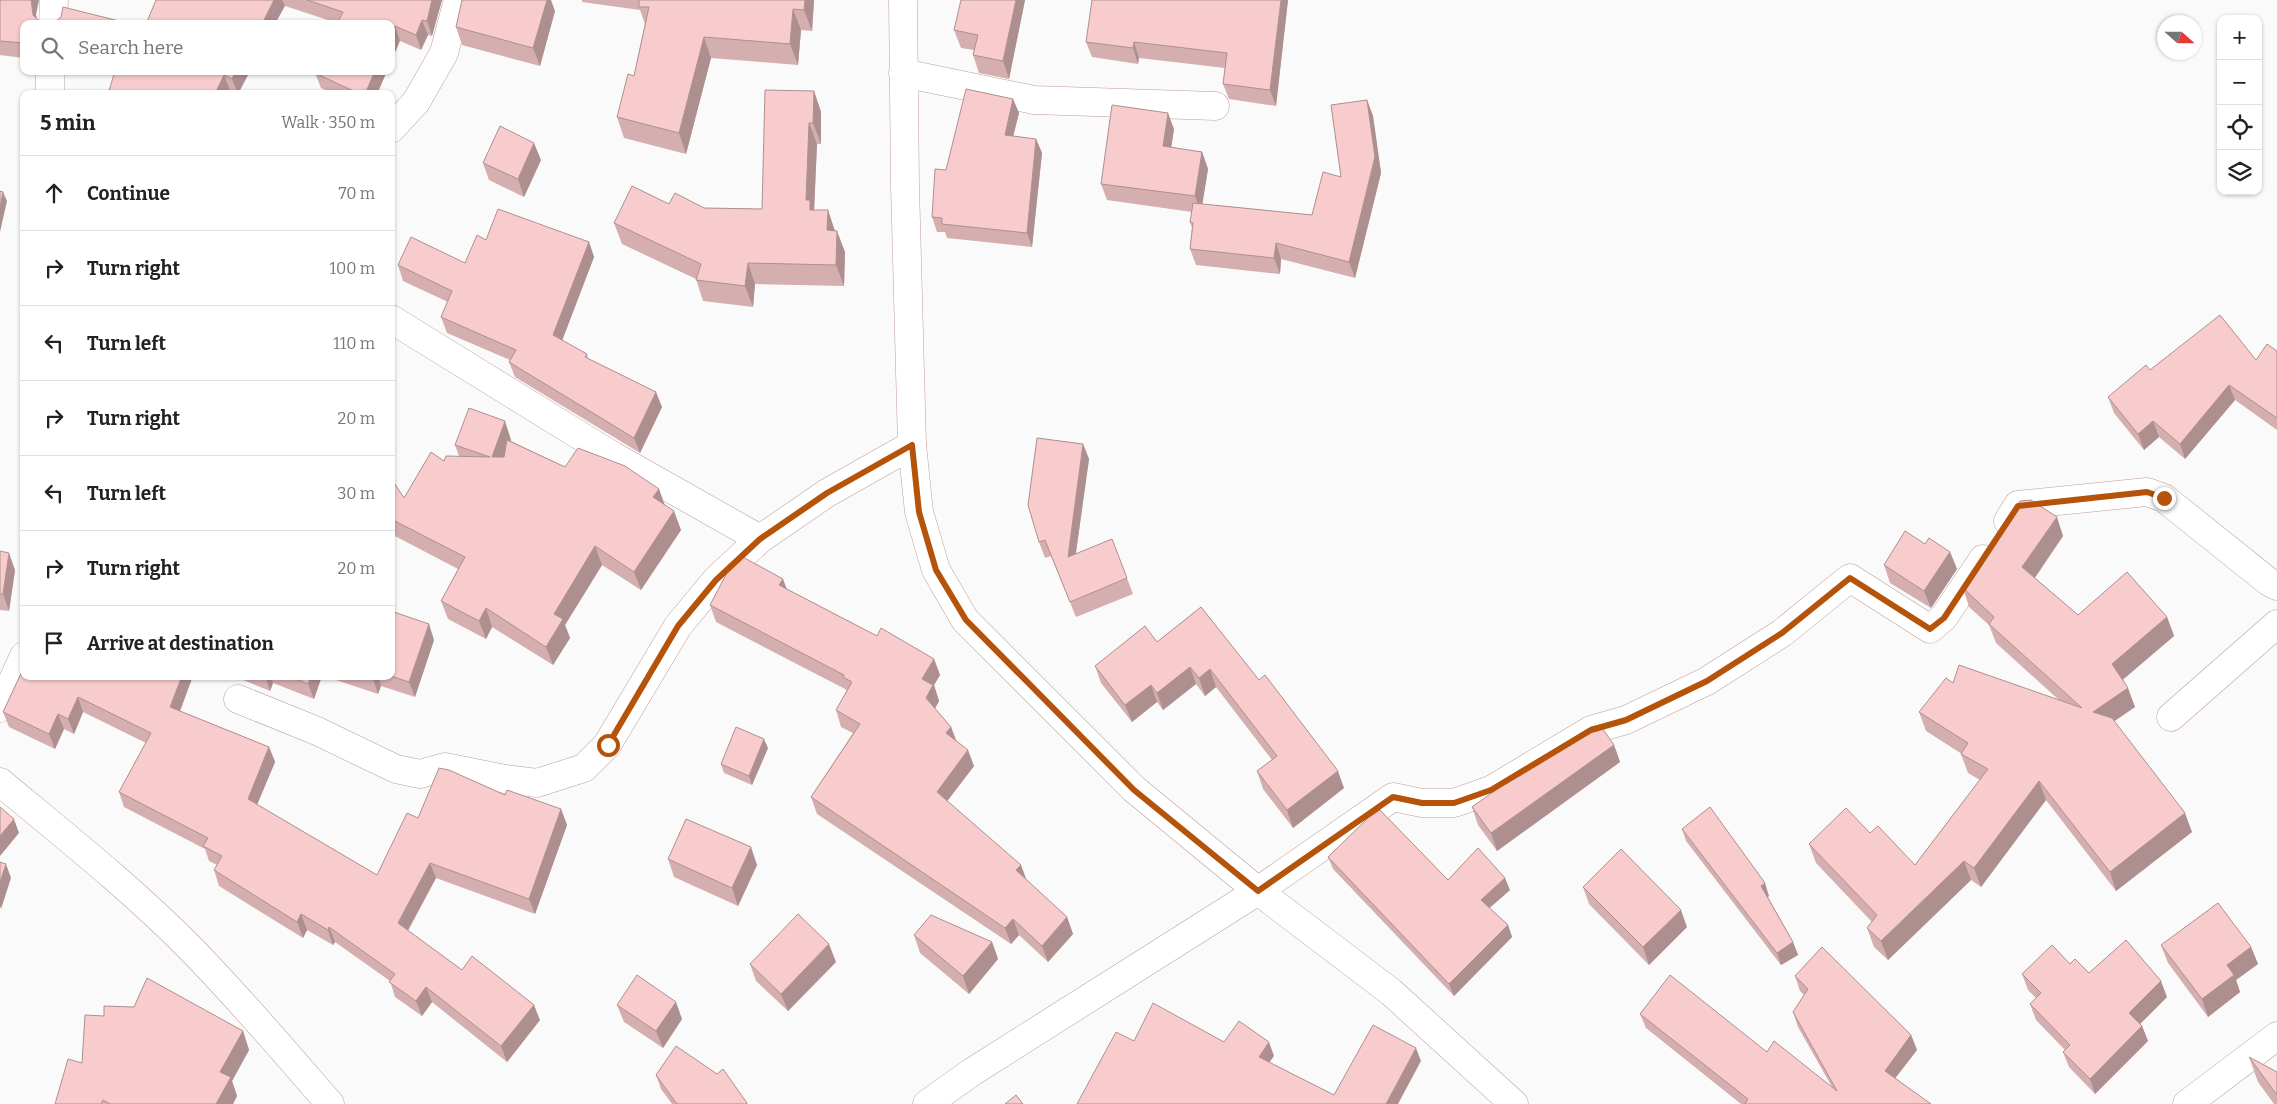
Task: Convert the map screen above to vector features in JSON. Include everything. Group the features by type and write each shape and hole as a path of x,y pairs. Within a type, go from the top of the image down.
{"street":[{"path":"53,20 54,0"},
{"path":"395,125 416,102 444,53 458,0"},
{"path":"904,0 903,73 912,445 919,512 936,570 966,620 1134,790 1258,891 1391,992 1514,1104"},
{"path":"903,73 1034,100 1216,106"},
{"path":"50,75 50,90"},
{"path":"395,321 605,451 760,539"},
{"path":"238,699 317,732 396,770 420,774 445,767 505,780 537,783 584,768 608,745 678,626 716,580 760,539 827,493 912,445"},
{"path":"927,1104 972,1072 1258,891 1393,797 1422,803 1454,803 1491,790 1591,730 1626,720 1707,681 1782,633 1850,578 1930,629 1944,618 2018,506 2147,492 2164,498 2269,582 2277,586"},
{"path":"2171,717 2277,624"},
{"path":"0,708 20,665"},
{"path":"0,782 80,848 190,949 272,1036 330,1104"},
{"path":"2187,1104 2277,1036"}],"building":[{"path":"0,0 31,0 33,15 38,20 20,20 20,43 0,41"},
{"path":"156,0 274,0 264,20 148,20"},
{"path":"307,0 432,0 427,21 422,20 416,35 395,26 395,20 339,20 343,12"},
{"path":"462,0 547,0 533,48 456,27"},
{"path":"639,0 805,0 804,10 793,9 790,44 704,37 679,133 617,117 628,74 634,76 649,7 639,7"},
{"path":"961,0 1016,0 1003,61 973,55 978,35 954,30"},
{"path":"1092,0 1281,0 1270,90 1223,84 1227,53 1134,42 1133,48 1086,42"},
{"path":"63,7 115,20 57,20 61,17"},
{"path":"114,75 224,75 217,90 109,90"},
{"path":"224,75 234,75 232,79"},
{"path":"319,75 373,75 367,90 351,90"},
{"path":"966,89 1013,99 1005,135 1036,139 1027,233 942,224 942,218 932,217 935,169 946,170"},
{"path":"765,90 814,91 813,123 809,123 806,200 810,200 810,210 828,210 827,230 837,231 836,265 748,263 745,286 696,280 701,264 614,223 632,186 669,204 675,193 704,208 762,209"},
{"path":"1367,100 1375,157 1349,262 1276,243 1274,258 1190,249 1193,223 1190,222 1193,203 1312,215 1323,172 1341,177 1331,105"},
{"path":"1112,105 1168,113 1163,146 1202,152 1195,196 1101,184"},
{"path":"500,126 534,143 518,179 483,163"},
{"path":"0,191 3,192 0,208"},
{"path":"498,209 589,242 553,335 587,354 585,357 656,392 634,438 509,362 516,350 441,317 452,291 398,265 411,237 465,263 477,235 486,240"},
{"path":"2220,315 2256,360 2267,344 2277,351 2277,418 2229,385 2180,444 2153,421 2138,434 2108,397 2146,365 2150,370"},
{"path":"469,408 505,421 492,457 504,457 507,440 565,467 578,448 625,466 659,489 653,497 674,511 634,572 595,546 554,614 563,619 546,647 486,608 479,621 441,601 465,557 395,521 395,484 404,498 431,452 444,461 446,456 490,457 455,445"},
{"path":"1037,438 1083,444 1068,557 1112,539 1127,578 1070,602 1045,540 1039,542 1028,505"},
{"path":"2031,500 2057,517 2022,567 2078,615 2127,572 2167,617 2112,664 2128,688 2093,712 2112,718 2185,813 2110,872 2039,781 1974,868 1964,861 1881,941 1867,928 1877,915 1809,844 1846,808 1870,833 1878,826 1915,865 1988,769 1961,754 1968,743 1919,712 1946,678 1953,683 1959,665 2082,708 1989,624 1994,617 1963,588 2020,501"},
{"path":"1905,531 1925,544 1929,538 1950,552 1924,591 1884,565"},
{"path":"0,551 9,553 3,594 0,594"},
{"path":"741,556 783,579 779,585 877,636 881,628 934,659 922,679 933,685 926,698 951,727 946,733 968,750 937,792 1021,865 1016,870 1067,917 1042,946 1013,919 1005,928 811,797 860,724 836,710 852,682 843,677 844,675 710,605 730,567"},
{"path":"1201,607 1259,680 1265,675 1338,771 1287,810 1257,771 1277,756 1210,669 1199,678 1190,667 1157,693 1151,685 1125,705 1095,666 1145,626 1157,642"},
{"path":"395,612 429,624 409,682 395,677"},
{"path":"20,676 20,680 180,680 170,707 269,747 248,799 377,875 407,813 418,818 439,768 449,770 505,795 507,790 561,809 529,899 430,863 398,923 462,970 472,956 534,1005 501,1046 426,987 416,1001 389,982 395,974 329,927 328,930 301,914 297,922 214,870 222,856 203,846 208,838 119,792 151,733 78,697 68,719 58,714 49,734 3,712"},
{"path":"298,680 310,680 308,684"},
{"path":"1600,725 1614,745 1491,833 1472,807 1545,755 1591,727"},
{"path":"736,727 764,739 749,776 721,764"},
{"path":"0,807 14,819 0,836"},
{"path":"1710,807 1765,883 1761,886 1793,942 1777,953 1682,829"},
{"path":"1380,810 1448,880 1478,848 1505,878 1481,900 1508,925 1449,984 1328,857 1368,818"},
{"path":"686,819 751,847 732,888 668,859"},
{"path":"1621,849 1681,910 1643,947 1583,887"},
{"path":"0,862 6,864 0,882"},
{"path":"2218,903 2251,947 2227,965 2234,975 2202,999 2161,945"},
{"path":"798,914 829,944 781,994 750,964"},
{"path":"931,915 992,942 963,976 914,935"},
{"path":"2126,940 2161,981 2129,1013 2142,1026 2090,1079 2063,1052 2070,1045 2030,1004 2041,993 2022,974 2052,945 2070,964 2075,959 2089,973"},
{"path":"1822,947 1911,1035 1885,1071 1931,1104 1745,1104 1748,1099 1640,1014 1670,975 1767,1052 1774,1041 1837,1091 1793,1012 1808,989 1795,976"},
{"path":"637,975 676,1002 656,1031 617,1005"},
{"path":"147,978 243,1031 220,1072 231,1077 216,1104 110,1104 103,1100 101,1104 55,1104 68,1059 82,1063 85,1015 104,1016 104,1006 134,1007"},
{"path":"1153,1003 1224,1042 1239,1021 1269,1042 1259,1057 1334,1095 1373,1025 1416,1048 1386,1104 1077,1104 1116,1032 1134,1041"},
{"path":"676,1046 717,1074 723,1069 747,1103 677,1104 656,1075"},
{"path":"2249,1057 2277,1072 2277,1095"},
{"path":"1016,1095 1023,1104 1005,1104"}],"route":[{"path":"608,745 678,626 716,580 760,539 827,493 912,445 919,512 936,570 966,620 1032,689 1134,790 1258,891 1393,797 1422,803 1454,803 1491,790 1591,730 1626,720 1707,681 1782,633 1850,578 1930,629 1944,618 2018,506 2147,492 2164,498"}]}
